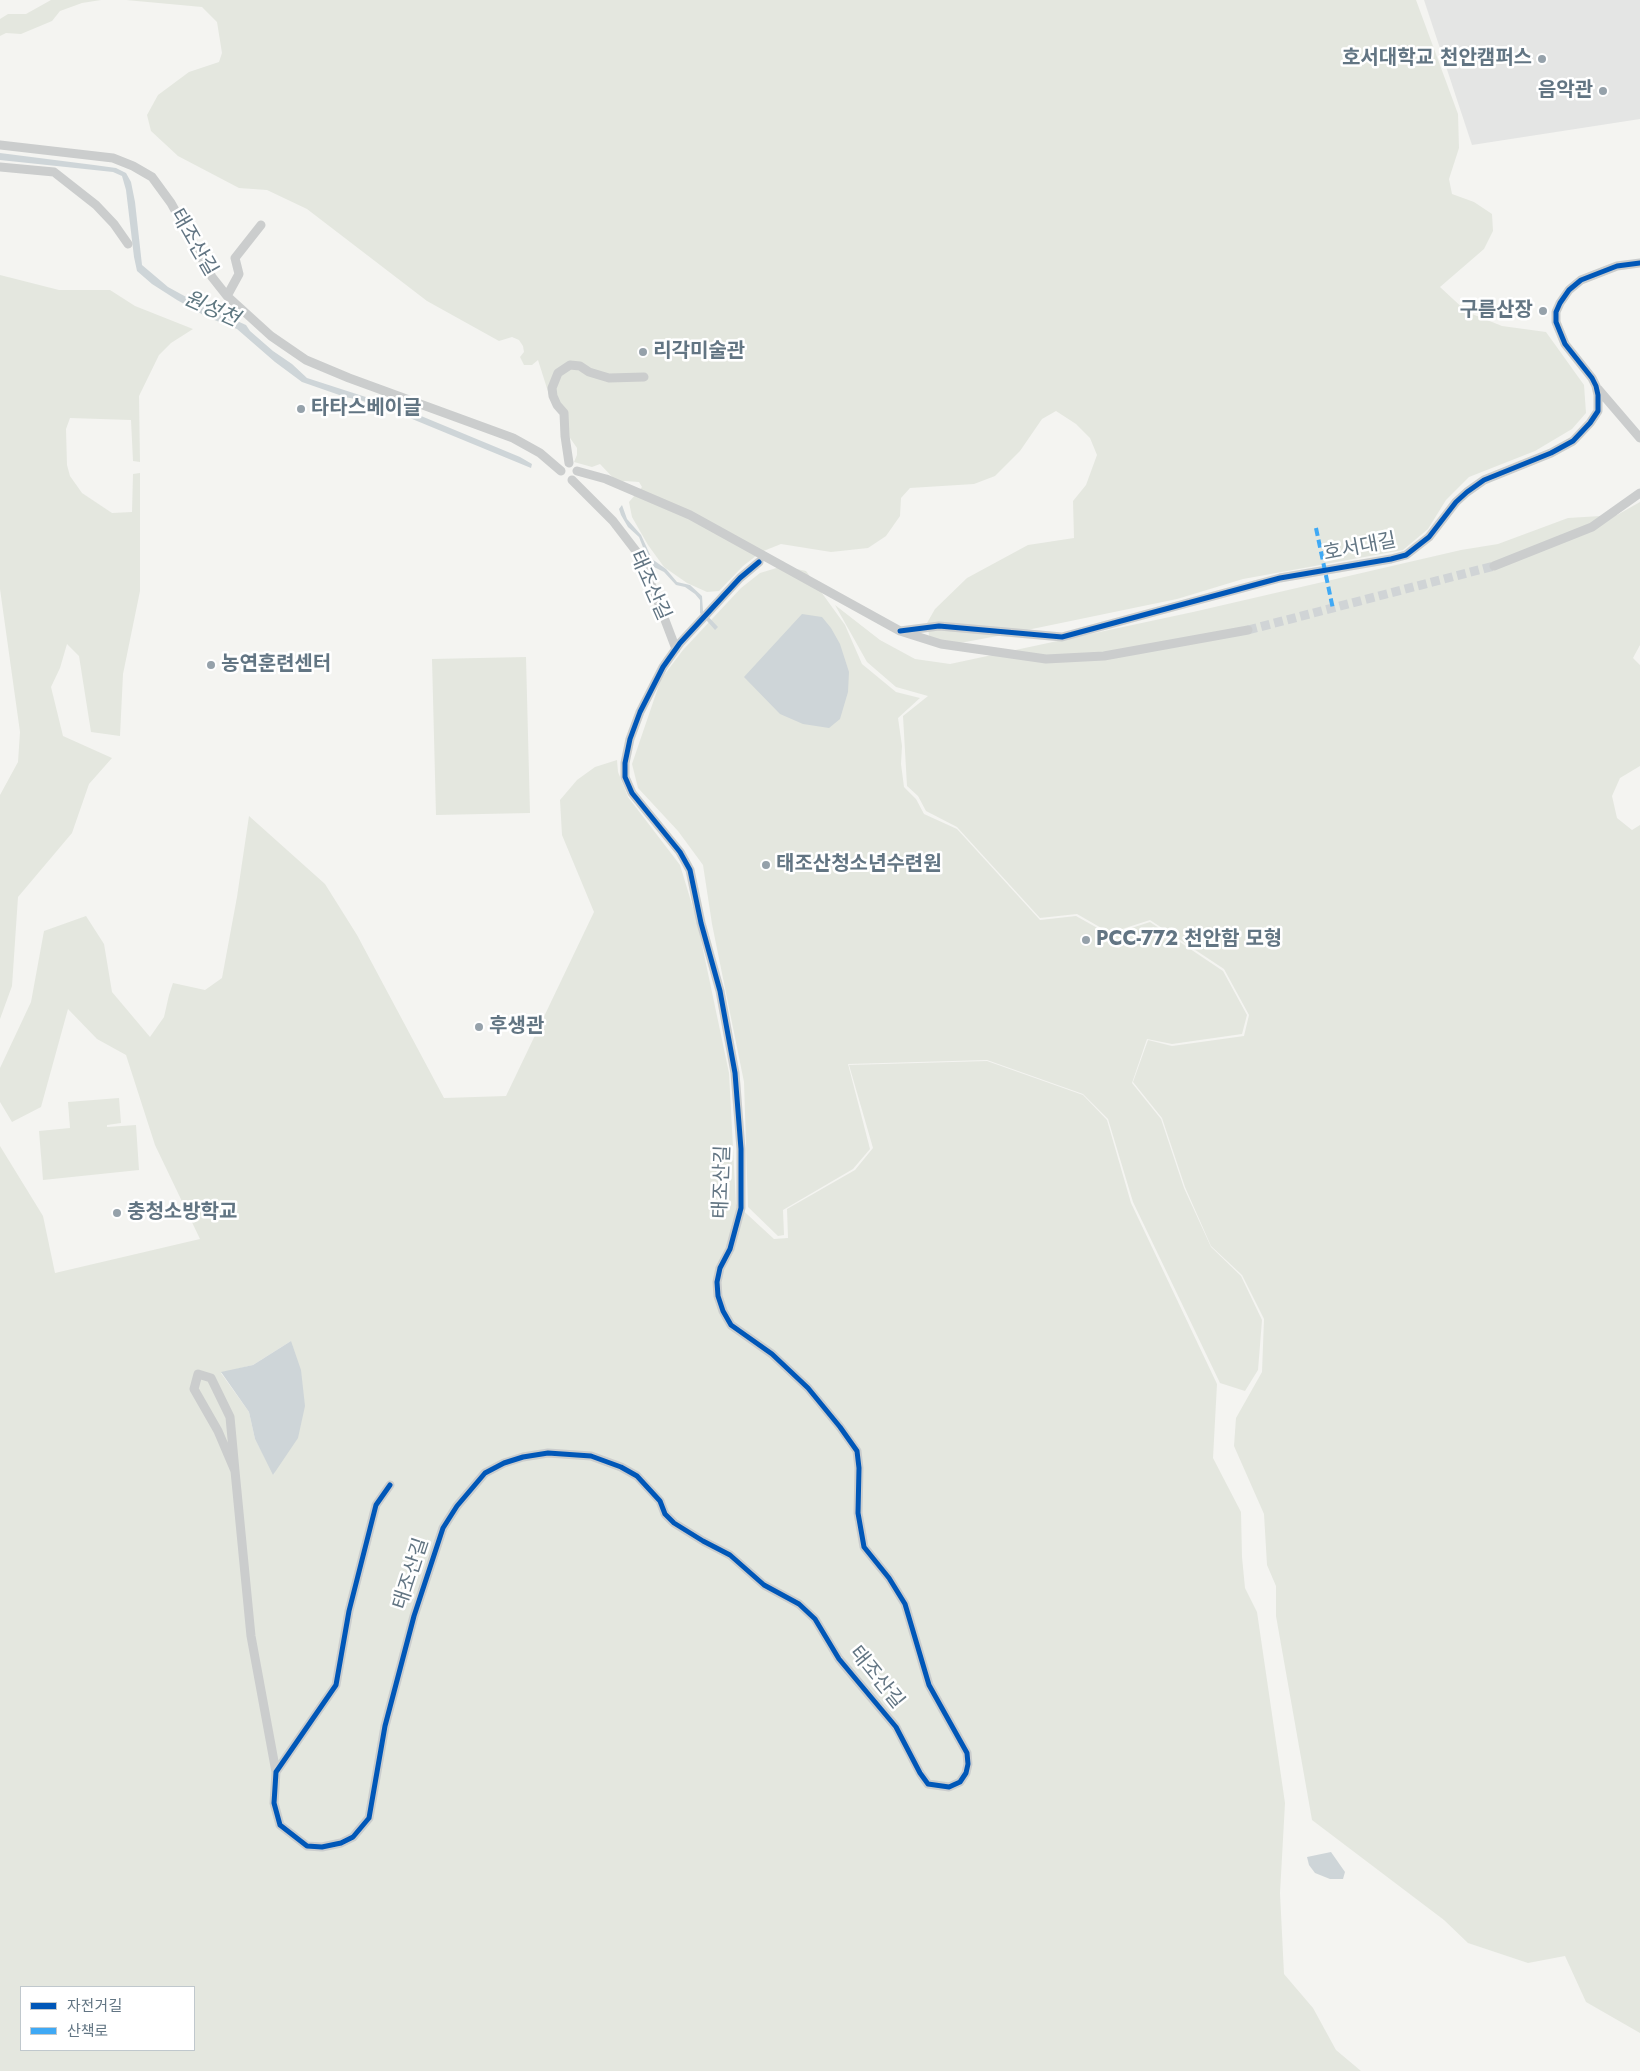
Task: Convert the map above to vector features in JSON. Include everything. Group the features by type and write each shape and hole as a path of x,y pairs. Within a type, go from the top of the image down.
{"street":[{"name":"태조산길","path":"0,144 113,158 134,166 152,178 171,203 212,277 227,296 271,336 306,360 349,378 514,438 540,453 561,470"},
{"path":"0,168 54,172 96,205 114,224 128,244"},
{"path":"227,296 239,274 235,258 261,225"},
{"name":"호서대길","path":"900,631 938,626 1062,637 1280,578 1392,560 1406,555 1429,537 1460,498 1478,484 1551,454 1573,441 1590,424 1598,411 1596,386 1592,378 1565,344 1556,322 1556,312 1560,302 1569,290 1581,280 1617,266 1640,263"},
{"path":"569,463 564,436 564,413 557,406 552,388 558,373 570,365 580,366 590,372 609,378 644,377"},
{"path":"1596,386 1640,438"},
{"path":"569,463 574,464 577,471 576,476 572,480 564,478 561,470 564,465 569,463"},
{"path":"577,471 606,479 690,515 900,631 941,644 1046,659 1104,656 1248,630"},
{"name":"태조산길","path":"276,1772 274,1803 280,1825 307,1846 332,1845 353,1837 369,1818 385,1726 414,1616 443,1528 457,1506 485,1472 523,1457 548,1453 591,1456 621,1467 637,1476 660,1502 664,1514 674,1523 703,1542 730,1555 764,1584 799,1604 814,1619 839,1659 896,1727 920,1774 928,1784 949,1787 960,1782 966,1773 968,1764 967,1752 929,1685 904,1604 889,1578 864,1547 858,1513 859,1468 857,1451 840,1426 808,1388 772,1354 731,1325 723,1311 718,1296 717,1282 720,1268 730,1249 741,1208 741,1149 731,1055 720,991 690,870 680,852 632,793 625,777 628,747 640,712 654,683 676,649 654,591 636,551 613,521 572,480"},
{"path":"1494,566 1592,527 1640,493"},
{"path":"676,649 740,578 759,562"},
{"path":"235,1471 218,1431 194,1389 198,1374 211,1378 230,1417 251,1636 276,1772"},
{"path":"276,1772 336,1685 350,1611 376,1505 390,1485"}],"shaded area":[{"path":"51,0 101,0 82,3 60,11 52,21 21,34 6,33 0,36 0,19 8,14 26,14"},
{"path":"126,0 1416,0 1458,114 1459,148 1449,179 1452,194 1474,202 1492,214 1493,231 1484,249 1440,287 1467,312 1502,326 1546,332 1584,385 1586,413 1572,429 1535,451 1469,477 1446,500 1428,529 1403,550 1243,579 1177,599 1003,635 949,645 930,641 927,623 935,609 967,578 1028,545 1074,538 1073,501 1086,485 1097,455 1090,438 1076,424 1056,411 1042,419 1020,451 995,476 974,484 910,488 901,498 900,516 886,536 868,548 831,552 781,544 761,552 743,566 719,591 707,592 687,583 664,567 648,545 632,517 629,502 642,487 639,482 625,481 618,483 600,464 592,467 574,462 577,448 568,435 568,418 551,401 538,360 532,365 524,365 520,357 524,352 523,346 519,340 512,337 499,341 427,301 307,209 267,190 239,188 178,156 151,131 147,115 158,95 189,72 219,62 222,53 217,22 202,7"},
{"name":"호서대학교 천안캠퍼스","path":"1424,0 1640,0 1640,119 1472,145"},
{"path":"0,275 59,290 110,290 135,306 193,329 171,343 159,355 139,396 140,462 133,461 131,420 70,418 66,429 67,465 70,476 82,493 112,513 132,512 133,474 140,473 140,591 123,674 120,736 91,732 79,656 67,644 60,668 51,687 63,736 112,758 89,784 72,833 18,897 12,986 0,1019 0,795 18,762 20,732 0,589"},
{"path":"1640,502 1640,645 1633,658 1640,665 1640,766 1620,778 1612,796 1617,818 1632,830 1640,825 1640,2033 1586,2002 1565,1956 1528,1963 1468,1943 1444,1920 1312,1820 1276,1616 1276,1586 1267,1565 1264,1514 1234,1446 1236,1418 1262,1372 1264,1319 1242,1275 1211,1246 1185,1187 1162,1118 1133,1082 1148,1040 1172,1046 1244,1036 1249,1015 1224,969 1150,920 1110,933 1077,914 1040,918 957,827 926,811 918,796 907,786 903,716 928,696 896,687 867,662 835,605 880,640 915,659 950,664 1193,612 1461,550 1498,544 1568,518 1617,515"},
{"path":"783,566 806,571 845,625 862,664 896,692 920,698 898,718 902,746 901,764 904,787 916,799 924,814 957,829 1040,920 1076,916 1110,935 1150,922 1223,971 1247,1015 1242,1034 1172,1044 1147,1039 1132,1083 1161,1119 1184,1188 1211,1247 1241,1276 1262,1320 1258,1370 1245,1391 1220,1383 1133,1202 1108,1119 1083,1094 987,1060 848,1064 870,1149 853,1169 783,1210 784,1235 778,1236 748,1207 744,1082 712,924 703,865 678,831 638,788 632,764 661,679 683,650 741,588 760,573"},
{"path":"526,657 530,813 436,815 432,659"},
{"path":"617,760 618,772 628,797 680,865 697,921 729,1073 736,1204 774,1239 788,1238 787,1209 855,1170 873,1148 849,1065 987,1061 1083,1095 1107,1120 1131,1203 1217,1384 1213,1458 1241,1512 1245,1588 1257,1612 1285,1803 1280,1893 1284,1974 1313,2008 1336,2050 1361,2071 0,2071 0,1146 43,1216 55,1273 200,1239 155,1145 126,1055 97,1039 68,1009 41,1107 12,1122 0,1102 0,1068 31,1002 44,931 86,916 104,944 112,992 150,1037 164,1017 173,983 205,990 222,978 249,816 325,884 357,935 444,1098 506,1096 594,912 562,835 560,800 577,780 595,767","holes":["291,1341 274,1475 255,1439 249,1412 221,1373 253,1365"]},
{"path":"119,1098 121,1123 107,1125 107,1127 136,1125 139,1170 43,1180 39,1131 70,1128 68,1102"}],"water":[{"name":"원성천","path":"0,153 116,168 126,173 131,182 135,202 142,265 168,287 199,304 246,325 250,331 273,351 292,364 307,378 409,411 520,457 532,464 531,468 400,414 302,382 275,362 237,329 207,317 177,300 152,284 137,271 126,190 122,176 113,172 0,160"},
{"path":"622,505 627,519 641,535 652,559 666,569 677,582 690,585 702,596 703,611 718,627 715,630 700,613 700,600 695,594 685,587 676,585 664,572 654,567 648,560 639,537 628,527 621,515 619,509"},
{"path":"802,614 822,617 831,628 840,644 849,672 848,692 840,719 829,728 803,724 780,714 744,677"},
{"path":"291,1341 301,1370 305,1406 298,1438 273,1475 255,1439 249,1412 221,1372 253,1365"},
{"path":"1331,1852 1345,1872 1343,1879 1330,1879 1315,1873 1309,1865 1307,1857"}],"tunnel":[{"path":"1248,630 1494,566"}],"marked path":[{"path":"1316,528 1333,609"}],"cycle path":[{"path":"900,631 939,626 1062,637 1280,578 1406,555 1429,537 1456,502 1467,492 1484,480 1551,453 1573,441 1590,423 1598,411 1596,386 1592,378 1565,344 1556,322 1556,312 1569,290 1581,280 1617,266 1640,263"},
{"path":"390,1485 376,1505 349,1611 336,1685 276,1772 274,1803 280,1825 307,1846 322,1847 341,1843 353,1837 369,1818 385,1726 414,1616 443,1528 457,1506 485,1473 504,1463 523,1457 548,1453 591,1456 621,1467 637,1476 660,1501 665,1514 674,1523 730,1555 764,1585 799,1604 815,1619 839,1659 896,1727 920,1773 928,1784 949,1787 960,1782 966,1773 968,1764 967,1753 929,1685 905,1604 889,1578 864,1547 858,1513 859,1468 857,1451 808,1388 772,1354 731,1325 723,1311 718,1296 717,1282 720,1268 730,1249 741,1208 741,1149 735,1073 720,991 701,923 690,870 680,852 632,793 625,777 625,763 630,739 640,712 663,667 680,643 740,578 759,562"}],"place":[{"name":"호서대학교 천안캠퍼스","path":"1542,59"},
{"name":"음악관","path":"1603,91"},
{"name":"구름산장","path":"1543,311"},
{"name":"리각미술관","path":"643,352"},
{"name":"타타스베이글","path":"301,409"},
{"name":"농연훈련센터","path":"211,665"},
{"name":"태조산청소년수련원","path":"766,865"},
{"name":"PCC-772 천안함 모형","path":"1086,940"},
{"name":"후생관","path":"479,1027"},
{"name":"충청소방학교","path":"117,1213"}]}
